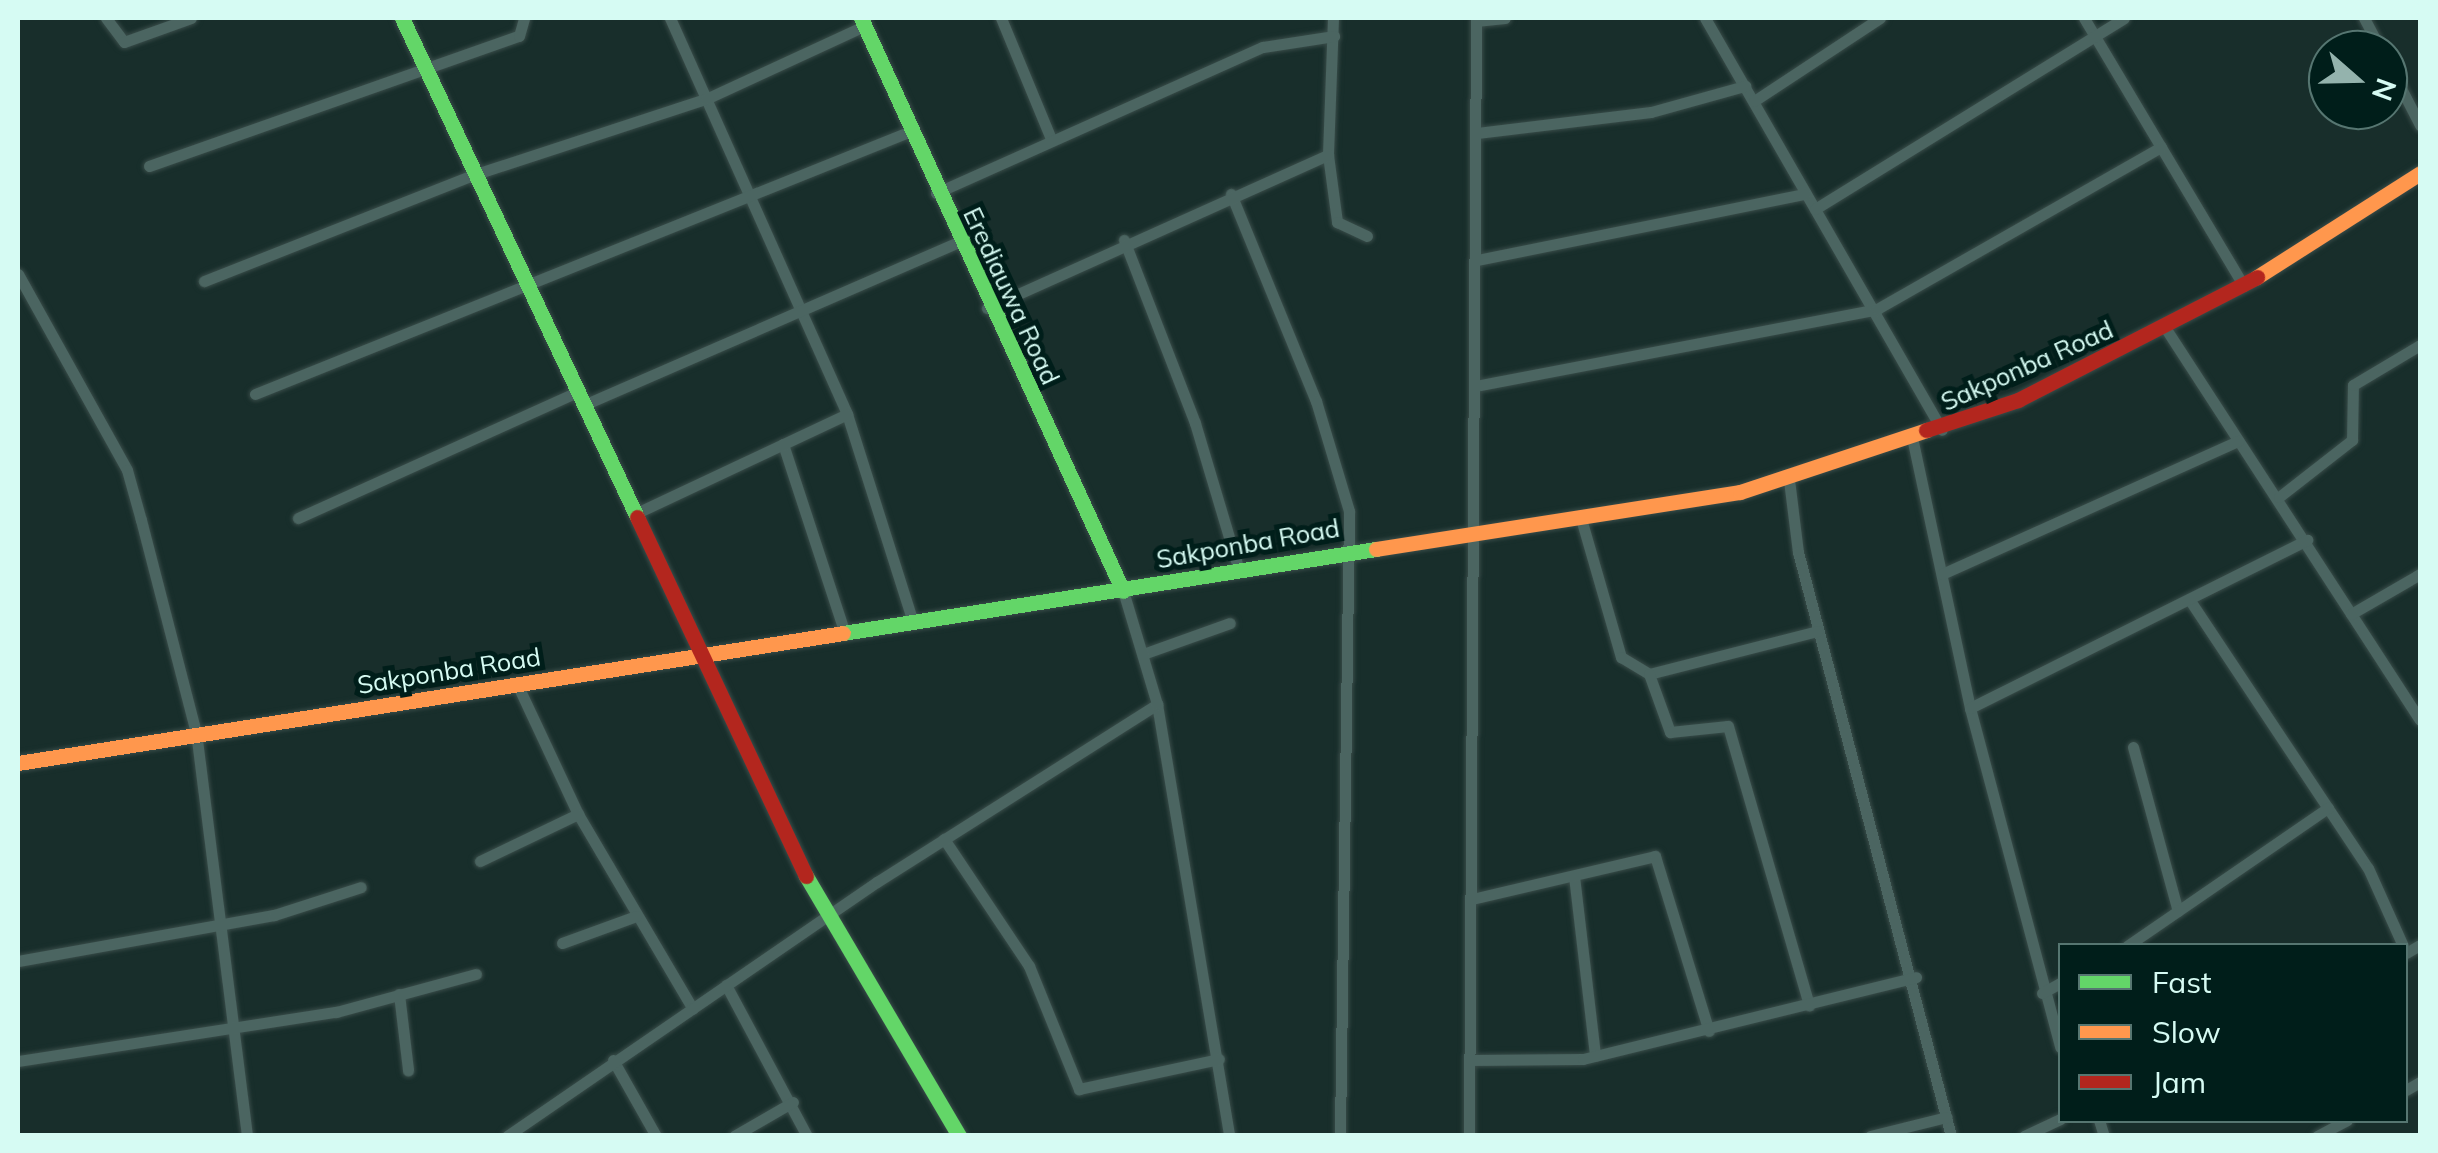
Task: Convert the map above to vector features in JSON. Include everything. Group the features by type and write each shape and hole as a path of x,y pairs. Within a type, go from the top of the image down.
{"main road":[{"path":"402,18 582,398 710,655 826,917 959,1136"},
{"name":"Erediauwa Road","path":"862,22 987,308 1123,592"},
{"name":"Sakponba Road","path":"18,763 844,631 1123,592 1353,550 1475,539 1582,522 1789,480 1943,432 2166,329 2244,286 2420,173"}],"street":[{"path":"106,18 124,42 192,18"},
{"path":"148,166 426,62 519,36 524,18"},
{"path":"670,18 847,414 912,622"},
{"path":"1001,18 1051,140"},
{"path":"1333,18 1328,155 1338,222 1367,236"},
{"path":"1469,1136 1480,385 1476,19 1504,18"},
{"path":"1705,18 1805,194 1877,310 1943,432"},
{"path":"1754,101 1880,18"},
{"path":"2084,18 2244,286"},
{"path":"1815,209 2124,18"},
{"path":"204,281 476,174 706,99 862,22"},
{"path":"936,193 1263,47 1334,36"},
{"path":"1477,133 1652,112 1745,86"},
{"path":"2408,102 2420,125"},
{"path":"255,394 526,280 749,200 911,131"},
{"path":"1480,385 1877,310 2161,146"},
{"path":"987,308 1124,240 1328,155"},
{"path":"1231,194 1316,401 1353,550 1340,1136"},
{"path":"1478,260 1805,194"},
{"path":"1124,240 1195,423 1238,571"},
{"path":"298,518 582,398 804,314 958,243"},
{"path":"18,274 128,470 196,732 215,921 236,1028 247,1136"},
{"path":"2166,329 2419,714"},
{"path":"2279,497 2352,440 2353,385 2420,345"},
{"path":"639,512 847,414"},
{"path":"1942,574 2238,440"},
{"path":"1913,442 1970,708 2042,993 2058,1041"},
{"path":"783,444 844,631"},
{"path":"1789,480 1818,631 1916,977 1951,1136"},
{"path":"1582,522 1621,657 1649,674 1670,732 1728,726 1809,1005"},
{"path":"1970,708 2307,540"},
{"path":"2352,614 2420,574"},
{"path":"1123,592 1157,704 1220,1059 1229,1136"},
{"path":"2189,599 2328,808 2401,943"},
{"path":"1143,654 1230,623"},
{"path":"1649,674 1818,631"},
{"path":"518,686 578,814 694,1008"},
{"path":"514,1134 612,1060 944,839 1157,704"},
{"path":"2132,747 2178,911"},
{"path":"2131,943 2328,808"},
{"path":"480,861 578,814"},
{"path":"944,839 1029,966 1079,1089 1220,1059"},
{"path":"1472,899 1655,856 1710,1031"},
{"path":"1574,876 1596,1056"},
{"path":"18,960 215,921 274,915 361,887"},
{"path":"2174,892 2192,900"},
{"path":"562,943 636,916"},
{"path":"18,1060 236,1028 476,974"},
{"path":"1470,1060 1596,1056 1710,1031 1916,977"},
{"path":"2042,993 2058,984"},
{"path":"726,985 793,1102 807,1136"},
{"path":"399,994 408,1070"},
{"path":"612,1060 656,1136"},
{"path":"734,1136 793,1102"},
{"path":"1870,1136 1947,1117"},
{"path":"2024,1136 2058,1120"},
{"path":"2318,1136 2342,1123"}],"traffic: fast":[{"path":"402,18 637,517"},
{"path":"861,18 1123,591"},
{"path":"843,633 1376,549"},
{"path":"806,876 959,1136"}],"traffic: slow":[{"path":"2257,277 2420,173"},
{"path":"1376,549 1740,492 1926,430"},
{"path":"18,763 843,633"}],"traffic: jam":[{"path":"1926,430 2018,400 2257,277"},
{"path":"637,517 806,876"}]}
